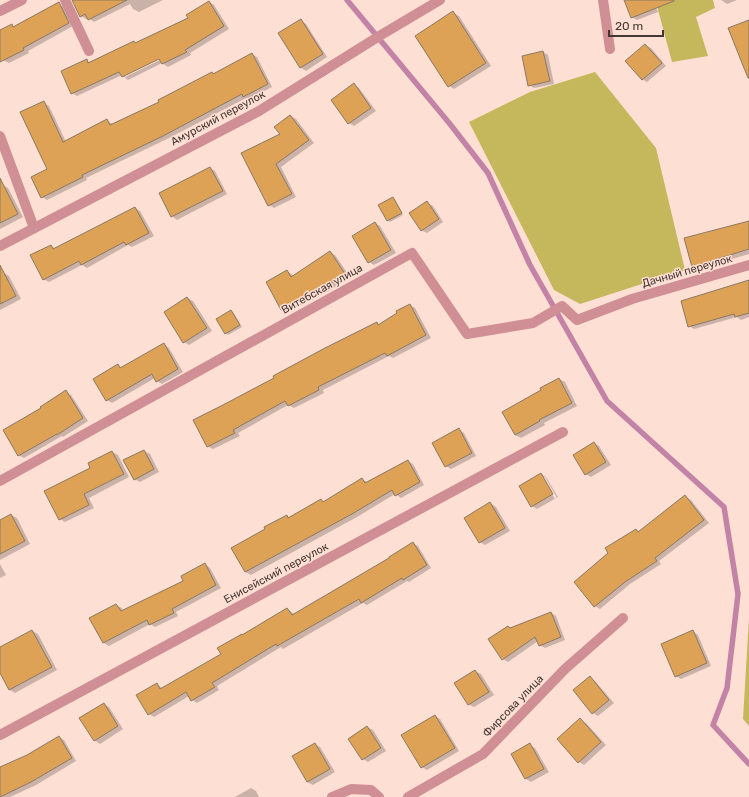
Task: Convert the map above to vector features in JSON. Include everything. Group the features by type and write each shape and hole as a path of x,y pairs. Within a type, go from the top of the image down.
{"street":[{"path":"0,11 22,0"},
{"path":"64,0 89,51"},
{"name":"Амурский переулок","path":"0,246 259,111 381,34 440,0"},
{"path":"603,0 610,49"},
{"path":"0,136 34,228"},
{"name":"Витебская улица","path":"0,481 412,253 467,334 533,323 562,306 577,320 632,300"},
{"name":"Дачный переулок","path":"632,300 749,265"},
{"name":"Енисейский переулок","path":"0,735 563,432"},
{"name":"Фирсова улица","path":"408,797 483,754 565,669 623,618"},
{"path":"332,797 351,789 371,790 379,797"}],"shaded area":[{"path":"657,0 713,0 715,8 696,17 708,56 672,62 657,6"},
{"path":"595,72 656,148 685,270 580,304 554,290 469,122 530,92"},
{"path":"749,618 749,726 743,719"}],"building":[{"path":"72,0 127,0 88,20 85,14 80,17"},
{"path":"624,0 674,0 674,1 631,18"},
{"path":"209,1 224,26 185,50 187,52 162,64 159,59 122,77 119,72 71,94 61,71 87,59 88,63 188,18 186,15"},
{"path":"59,2 69,23 23,48 24,50 0,62 0,30 12,24 13,27"},
{"path":"453,11 486,63 448,87 415,36"},
{"path":"301,19 323,54 300,68 278,33"},
{"path":"749,20 749,78 748,78 728,28"},
{"path":"645,44 662,63 642,80 625,61"},
{"path":"543,51 550,81 528,86 522,56"},
{"path":"252,53 268,84 243,97 242,94 163,136 82,175 83,177 41,198 31,177 47,169 20,112 44,101 63,142 107,119 110,125 159,102 158,100 212,72 213,74"},
{"path":"354,83 371,108 348,124 331,100"},
{"path":"290,115 309,140 276,164 292,194 268,206 241,153 280,134 274,127"},
{"path":"210,167 223,191 171,217 159,193"},
{"path":"0,178 18,214 0,223"},
{"path":"393,197 402,213 387,221 378,205"},
{"path":"427,201 439,219 421,231 409,213"},
{"path":"135,207 149,233 126,245 124,242 81,265 79,261 43,280 30,255 51,245 53,249"},
{"path":"749,221 749,249 692,267 684,238"},
{"path":"375,222 391,250 368,263 352,236"},
{"path":"330,251 345,274 324,288 281,310 266,282 287,270 291,277"},
{"path":"0,265 16,296 0,304"},
{"path":"749,280 749,313 735,317 734,314 688,327 681,301"},
{"path":"187,297 207,328 183,343 164,312"},
{"path":"410,304 426,335 387,356 385,353 318,387 319,390 288,406 285,401 233,430 235,433 207,447 193,420 274,378 273,376 325,348 377,322 378,325 397,313 396,311"},
{"path":"231,310 240,325 225,334 216,319"},
{"path":"164,343 178,369 156,382 152,374 106,401 93,379 118,364 120,368"},
{"path":"559,378 572,403 539,420 540,421 515,435 502,412"},
{"path":"66,390 83,418 57,435 18,456 3,430 41,408 40,407"},
{"path":"459,428 472,453 445,467 432,443"},
{"path":"594,442 606,462 585,475 573,455"},
{"path":"144,450 154,469 134,480 123,460"},
{"path":"112,451 124,474 84,494 89,505 59,520 44,491 90,468 88,463"},
{"path":"408,460 420,482 395,496 392,490 352,514 245,572 231,548 265,529 264,527 287,515 288,518 321,499 323,502 362,478 365,483"},
{"path":"541,473 553,494 531,507 519,486"},
{"path":"685,495 704,520 655,558 657,561 625,582 594,607 574,582 608,553 605,548 636,529 638,532"},
{"path":"490,502 505,528 479,543 464,518"},
{"path":"11,514 25,541 0,554 0,520"},
{"path":"413,542 427,565 403,580 402,578 361,603 359,599 277,646 276,644 212,683 215,687 191,701 186,692 148,715 136,695 157,683 160,689 221,654 217,648 287,608 292,615 389,558"},
{"path":"205,563 216,585 172,609 174,613 149,625 147,620 103,643 89,618 116,604 121,611 183,581 181,576"},
{"path":"551,612 561,637 539,646 535,637 502,660 488,639 508,626 510,628"},
{"path":"32,630 52,667 9,690 0,673 0,647"},
{"path":"693,630 707,663 675,677 661,644"},
{"path":"475,670 489,692 468,705 454,683"},
{"path":"590,676 609,700 592,714 573,690"},
{"path":"104,703 118,726 94,741 79,718"},
{"path":"435,715 455,748 421,768 401,735"},
{"path":"580,718 601,742 578,763 557,739"},
{"path":"367,726 381,748 362,760 348,739"},
{"path":"59,736 72,758 31,782 0,797 0,767 27,755"},
{"path":"315,743 330,769 307,782 292,756"},
{"path":"530,743 544,769 525,779 511,754"}],"waterway":[{"path":"347,0 450,124 488,173 530,265 607,401 724,507 738,594 727,688 713,725 749,764"}]}
